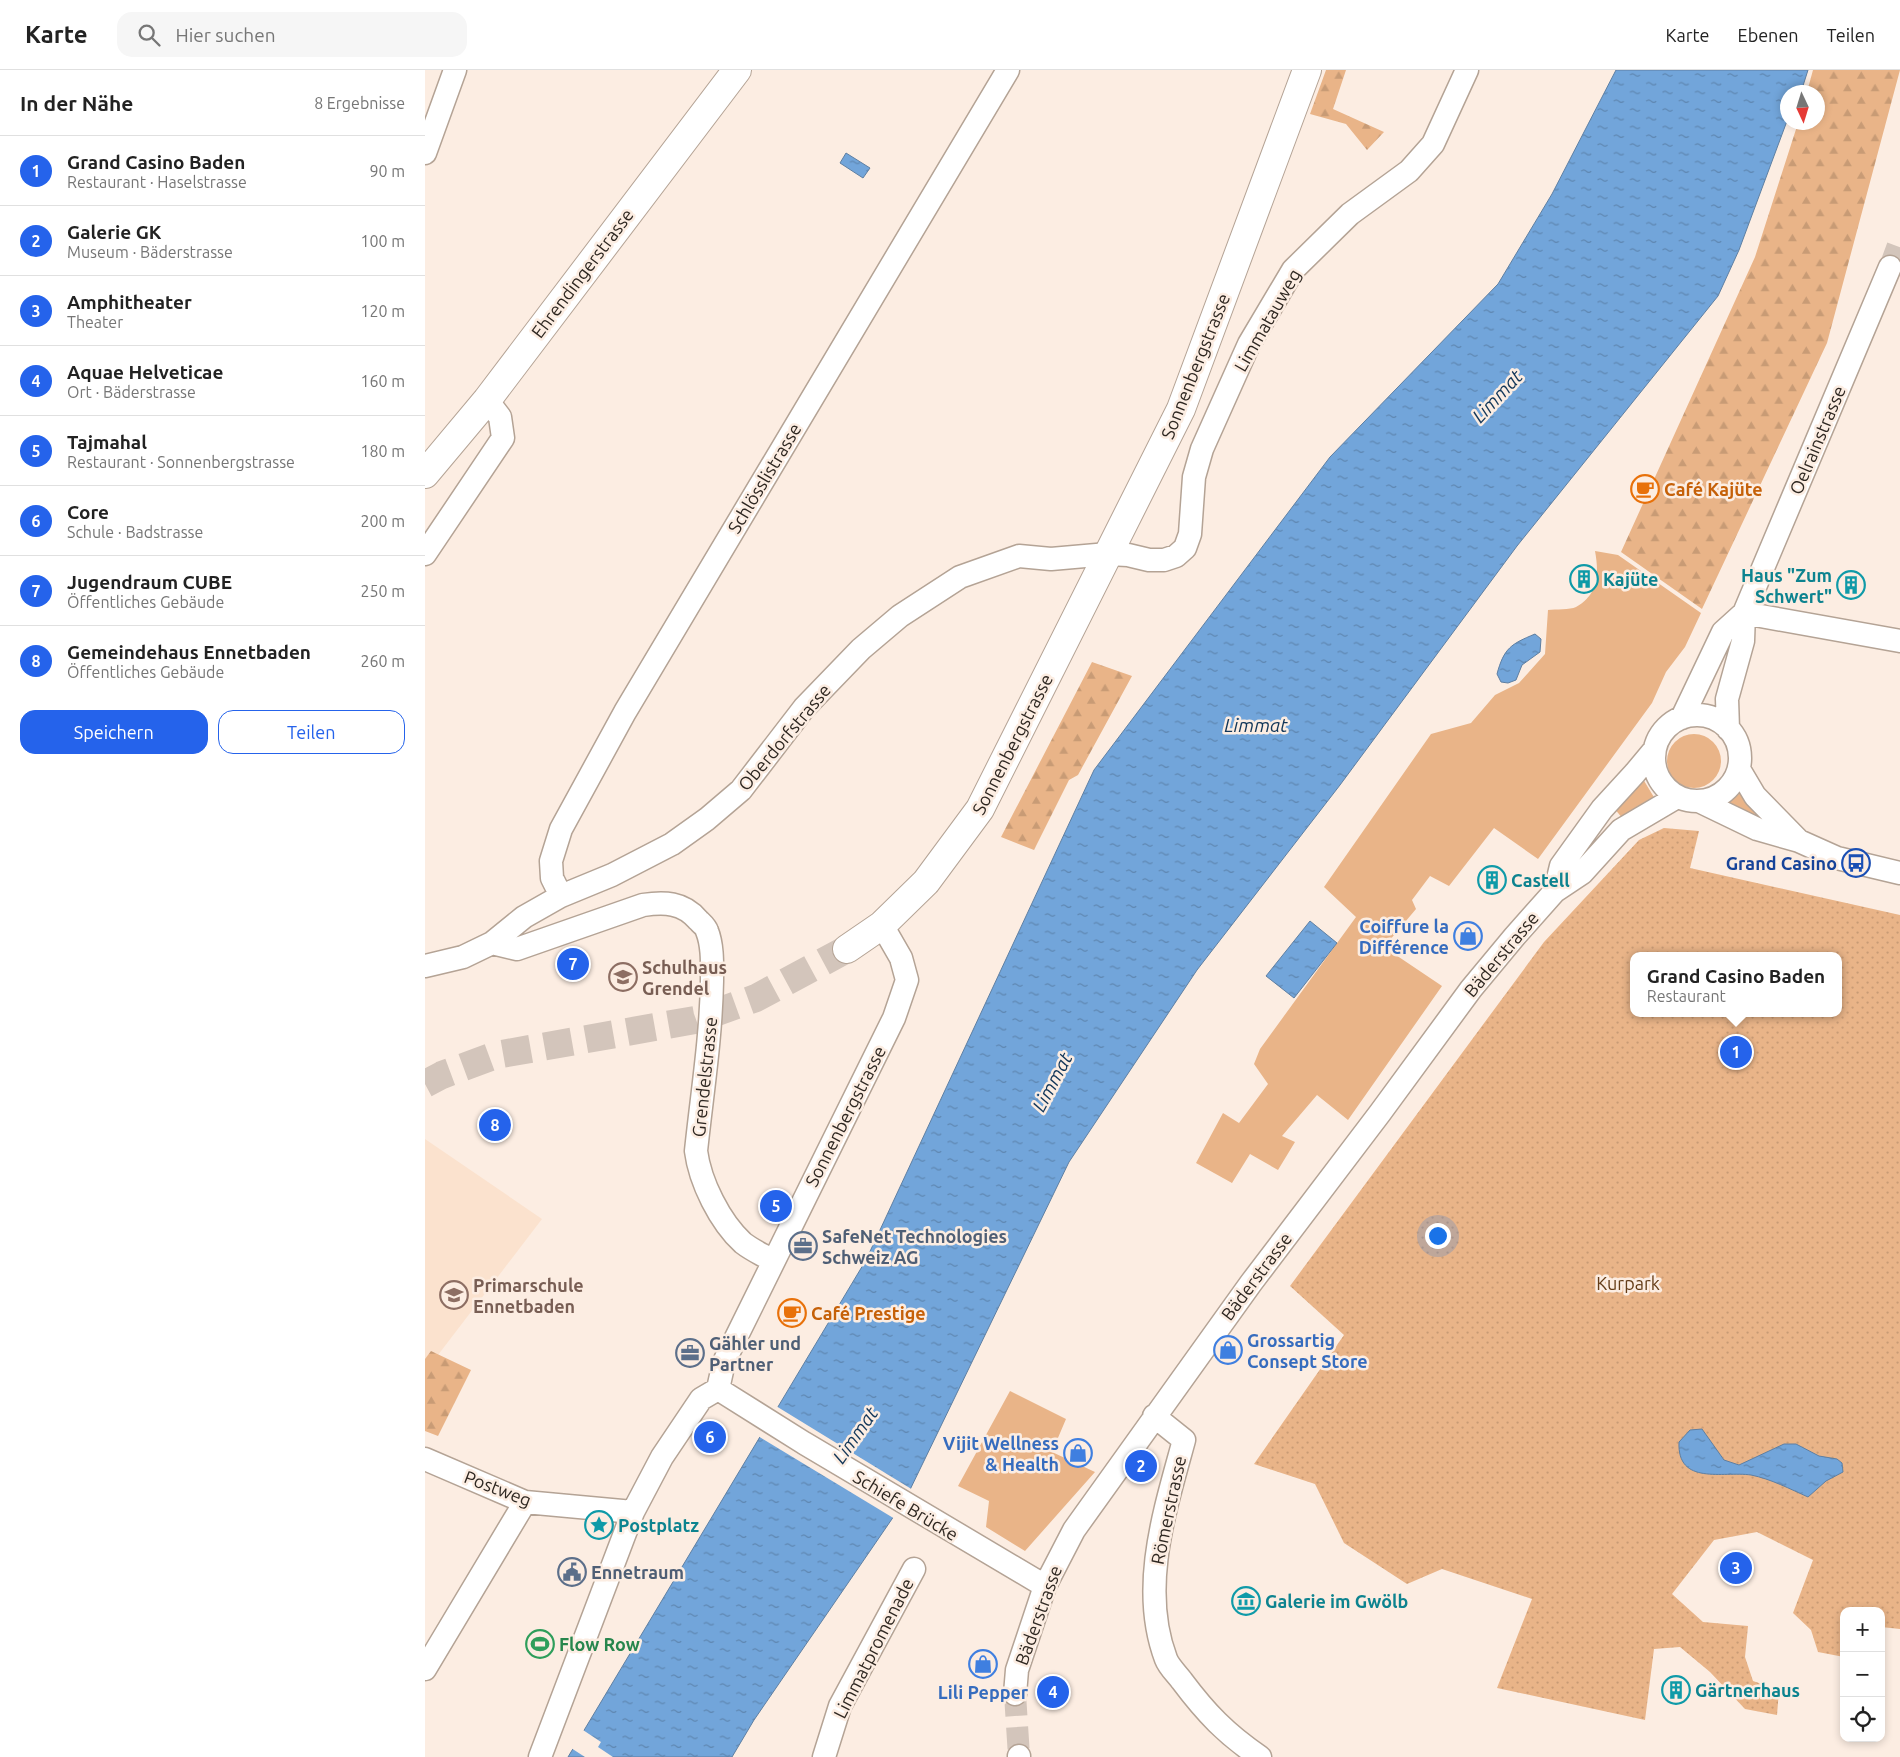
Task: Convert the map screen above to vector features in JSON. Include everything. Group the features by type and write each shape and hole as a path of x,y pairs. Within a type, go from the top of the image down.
{"main road":[{"name":"Ehrendingerstrasse","path":"425,474 487,400 737,70"},
{"name":"Sonnenbergstrasse","path":"882,925 926,882 980,809 1181,409 1307,70"},
{"path":"847,949 882,925"}],"street":[{"path":"425,153 455,70"},
{"name":"Schlösslistrasse","path":"561,896 552,878 551,861 561,829 625,712 1007,70"},
{"name":"Limmatauweg","path":"1108,554 1164,560 1176,556 1185,548 1190,534 1194,477 1202,449 1249,344 1293,270 1350,214 1409,172 1433,144 1467,70"},
{"name":"Oelrainstrasse","path":"1728,729 1726,708 1728,690 1743,641 1744,613 1890,267"},
{"path":"425,554 503,438 500,417 487,400"},
{"name":"Oberdorfstrasse","path":"492,943 524,916 561,896 612,875 672,844 707,819 741,790 804,708 861,649 900,616 960,577 1019,556 1051,559 1108,554"},
{"path":"1744,613 1900,641"},
{"name":"Oelrainstrasse","path":"1682,718 1723,632 1744,613"},
{"path":"1688,799 1712,798 1724,792 1733,782 1739,769 1740,755 1736,741 1728,729 1707,716 1694,715 1682,718 1670,725 1660,735 1655,748 1654,763 1658,776 1666,788 1688,799 1757,830 1799,841 1837,858 1900,873"},
{"name":"Bäderstrasse","path":"1555,890 1561,866 1601,809 1635,773 1655,748"},
{"path":"1739,769 1755,796 1799,841"},
{"name":"Bäderstrasse","path":"1015,1694 1017,1670 1045,1586 1074,1530 1251,1282 1380,1113 1471,988 1555,890 1582,873 1621,830 1688,799"},
{"name":"Grendelstrasse","path":"492,943 517,949 643,905 663,902 678,904 694,915 707,930 711,950 711,1013 696,1151 697,1160 710,1194 734,1233 743,1242 773,1261"},
{"name":"Sonnenbergstrasse","path":"718,1388 724,1362 894,1018 907,980 901,958 882,925"},
{"path":"425,966 463,957 492,943"},
{"path":"539,1757 633,1512 662,1457 701,1399 718,1388"},
{"name":"Schiefe Brücke","path":"718,1388 757,1415 988,1554 1045,1586"},
{"name":"Römerstrasse","path":"1154,1416 1184,1440 1167,1502 1155,1561 1156,1624 1167,1661 1207,1714 1237,1742 1260,1757"},
{"name":"Postweg","path":"425,1459 525,1502 633,1512"},
{"path":"425,1668 525,1502"},
{"name":"Limmatpromenade","path":"824,1757 840,1706 914,1569"}],"shaded area":[{"name":"Primarschule Ennetbaden","path":"425,1139 542,1219 425,1372"}],"green space":[{"path":"1326,70 1346,70 1333,109 1384,132 1367,150 1346,124 1310,114"},
{"path":"1813,70 1900,70 1827,343 1702,609 1621,552 1755,257 1796,130 1825,130 1825,85 1809,85"},
{"path":"1595,551 1618,555 1701,613 1685,647 1666,672 1652,703 1538,859 1494,828 1449,886 1430,876 1412,900 1416,909 1384,947 1442,986 1348,1120 1317,1095 1282,1136 1295,1142 1278,1170 1250,1154 1232,1183 1196,1163 1223,1113 1239,1123 1268,1084 1254,1064 1260,1049 1356,917 1324,887 1431,734 1471,723 1495,695 1519,683 1545,654 1548,610 1576,607 1589,596 1596,582 1597,575"},
{"path":"1092,662 1132,676 1078,775 1069,780 1034,850 1001,837"},
{"path":"1689,734 1699,734 1709,738 1717,746 1721,761 1717,776 1709,784 1699,788 1689,788 1679,784 1671,776 1667,766 1667,756 1671,746 1679,738"},
{"path":"1643,779 1655,799 1623,819 1614,808"},
{"path":"1740,793 1757,810 1751,820 1728,804"},
{"name":"Kurpark","path":"1664,828 1699,831 1690,868 1900,915 1900,1629 1885,1627 1885,1607 1840,1607 1840,1656 1818,1652 1811,1630 1793,1613 1813,1560 1757,1532 1714,1540 1672,1594 1703,1622 1748,1626 1745,1657 1753,1681 1779,1690 1777,1715 1745,1709 1710,1672 1680,1647 1654,1649 1645,1720 1497,1688 1532,1599 1442,1569 1407,1584 1344,1543 1315,1484 1254,1464 1344,1335 1290,1286 1544,942 1639,840"},
{"path":"431,1351 471,1370 438,1436 425,1431 425,1359"},
{"path":"1010,1391 1066,1419 1052,1452 1095,1472 1025,1551 986,1527 989,1501 958,1486"}],"water":[{"name":"Limmat","path":"1616,70 1808,70 1803,85 1780,85 1780,130 1784,130 1739,250 1718,296 1517,546 1340,785 1197,970 1069,1162 905,1500 754,1720 732,1757 568,1757 866,1260 1094,770 1330,457 1498,284 1552,194"},
{"path":"846,153 870,168 863,178 840,163"},
{"path":"1535,634 1541,639 1540,652 1522,665 1516,680 1508,683 1501,682 1497,674 1506,653 1514,644"},
{"path":"1310,921 1337,943 1294,998 1266,976"},
{"path":"1702,1429 1724,1460 1739,1465 1784,1444 1796,1444 1819,1456 1837,1459 1842,1463 1843,1472 1826,1481 1808,1497 1751,1475 1704,1474 1694,1471 1685,1465 1680,1456 1679,1442 1690,1430"}],"pier":[{"path":"776,1406 913,1490 895,1519 758,1436"},
{"path":"583,1730 601,1742 598,1747 613,1757 585,1757 571,1748"}],"tunnel":[{"path":"1890,267 1900,240"},
{"path":"425,1084 442,1075 496,1055 695,1020 756,998 847,949"},
{"path":"1015,1694 1019,1756"}],"place":[{"name":"Café Kajüte","path":"1645,489"},
{"name":"Kajüte","path":"1584,579"},
{"name":"Haus \"Zum Schwert\"","path":"1851,585"},
{"name":"Grand Casino","path":"1856,863"},
{"name":"Castell","path":"1492,880"},
{"name":"Coiffure la Différence","path":"1468,936"},
{"name":"Jugendraum CUBE","path":"573,964"},
{"name":"Schulhaus Grendel","path":"623,977"},
{"name":"Grand Casino Baden","path":"1736,1052"},
{"name":"Gemeindehaus Ennetbaden","path":"495,1125"},
{"name":"Tajmahal","path":"776,1206"},
{"name":"SafeNet Technologies Schweiz AG","path":"803,1246"},
{"name":"Primarschule Ennetbaden","path":"454,1295"},
{"name":"Café Prestige","path":"792,1313"},
{"name":"Grossartig Consept Store","path":"1228,1350"},
{"name":"Gähler und Partner","path":"690,1353"},
{"name":"Core","path":"710,1437"},
{"name":"Vijit Wellness & Health","path":"1078,1453"},
{"name":"Galerie GK","path":"1141,1466"},
{"name":"Postplatz","path":"599,1525"},
{"name":"Amphitheater","path":"1736,1568"},
{"name":"Ennetraum","path":"572,1572"},
{"name":"Galerie im Gwölb","path":"1246,1601"},
{"name":"Flow Row","path":"540,1644"},
{"name":"Lili Pepper","path":"983,1664"},
{"name":"Gärtnerhaus","path":"1676,1690"},
{"name":"Aquae Helveticae","path":"1053,1692"}]}
